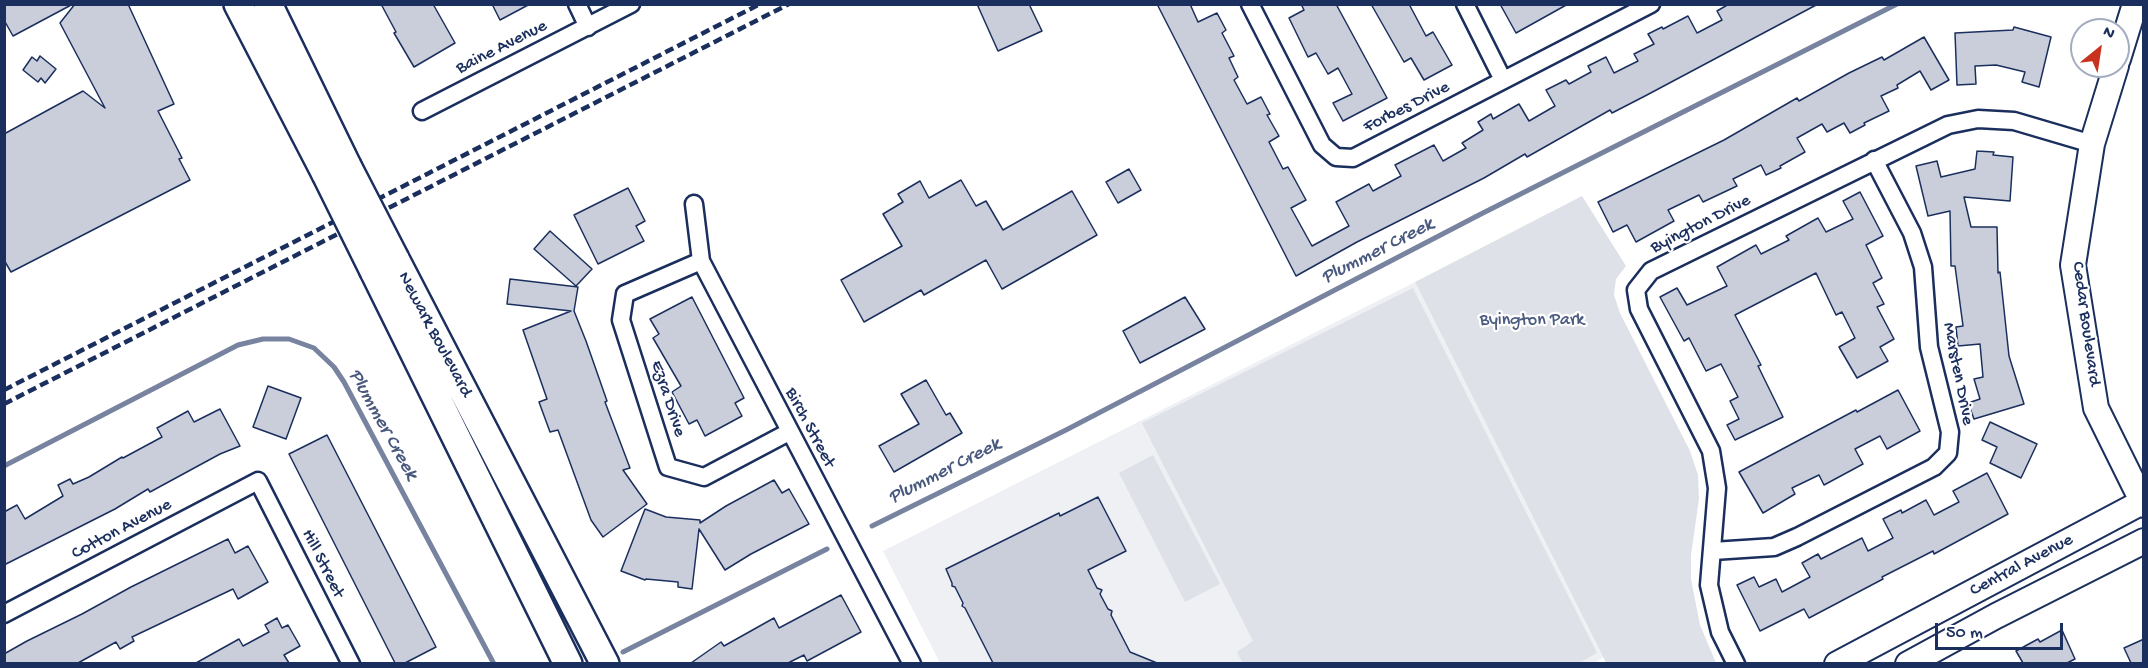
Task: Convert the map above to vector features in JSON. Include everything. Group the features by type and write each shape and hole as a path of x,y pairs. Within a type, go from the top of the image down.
{"main road":[{"name":"Newark Boulevard","path":"238,4 336,170 384,265 568,663"},
{"name":"Newark Boulevard","path":"268,4 336,170"},
{"path":"2130,20 2135,4"},
{"name":"Cedar Boulevard","path":"2112,78 2092,144 2073,265 2097,408 2143,502"},
{"name":"Newark Boulevard","path":"384,265 605,663"},
{"name":"Central Avenue","path":"1837,663 2143,502"},
{"name":"Central Avenue","path":"1908,663 2144,541"}],"street":[{"path":"577,4 588,27"},
{"name":"Baine Avenue","path":"422,111 631,4"},
{"name":"Forbes Drive","path":"1250,4 1322,145 1336,157 1353,158 1651,4"},
{"path":"1465,4 1503,80"},
{"name":"Byington Drive","path":"1736,663 1720,632 1709,585 1717,488 1711,451 1638,309 1636,290 1652,271 1948,125 1978,119 2014,121 2092,144"},
{"name":"Marsten Drive","path":"1713,551 1774,547 1934,467 1948,453 1950,432 1929,347 1923,267 1912,233 1874,160"},
{"name":"Birch Street","path":"694,204 700,261 906,661"},
{"name":"Ezra Drive","path":"700,261 625,294 621,320 668,467 705,477 789,432"},
{"name":"Cotton Avenue","path":"4,614 258,481"},
{"name":"Hill Street","path":"258,481 351,663"}],"shaded area":[{"path":"1415,282 1603,658 1592,664 940,663 883,551"}],"green space":[{"name":"Byington Park","path":"1582,196 1626,266 1616,279 1614,295 1620,313 1690,451 1698,475 1699,499 1691,555 1691,579 1700,625 1716,663 1606,663 1415,282"},
{"path":"1413,288 1597,653 1577,664 1239,663 1242,662 1237,652 1253,641 1142,423"},
{"path":"1153,455 1220,584 1185,602 1119,473"}],"building":[{"path":"4,4 73,4 13,36 4,20"},
{"path":"75,4 128,4 174,104 158,111 182,158 179,159 190,180 11,272 4,260 4,134 83,91 105,108 60,23"},
{"path":"381,4 433,4 455,43 414,67 394,33 396,32"},
{"path":"492,4 530,4 500,20"},
{"path":"977,4 1029,4 1042,31 998,51"},
{"path":"1157,4 1190,4 1198,22 1217,13 1226,30 1222,33 1234,56 1229,58 1238,77 1234,80 1247,104 1261,97 1270,114 1267,115 1279,136 1269,142 1283,169 1288,167 1306,200 1291,208 1312,246 1349,226 1336,202 1369,184 1373,191 1401,176 1395,165 1434,145 1443,161 1466,148 1462,143 1483,130 1478,122 1491,114 1493,119 1519,104 1529,121 1555,106 1546,90 1566,80 1569,84 1591,72 1588,66 1606,57 1614,73 1638,61 1634,54 1654,44 1648,34 1662,27 1663,29 1688,16 1697,33 1722,20 1717,11 1729,4 1818,4 1612,113 1610,110 1527,157 1525,154 1484,178 1357,242 1296,276"},
{"path":"1301,4 1336,4 1387,98 1343,121 1333,103 1352,94 1338,68 1328,74 1316,53 1308,57 1289,18 1304,10"},
{"path":"1371,4 1409,4 1426,36 1433,32 1452,65 1424,80 1411,58 1404,62"},
{"path":"1500,4 1568,4 1516,33"},
{"path":"2014,27 2051,37 2039,87 2022,82 2025,72 1996,65 1975,66 1976,84 1957,85 1955,33 2013,30"},
{"path":"1924,37 1949,80 1931,90 1920,71 1897,85 1898,88 1881,96 1889,111 1864,123 1865,125 1850,133 1844,123 1827,132 1822,124 1797,138 1805,152 1780,166 1781,168 1766,175 1761,165 1733,179 1737,186 1703,202 1699,195 1668,210 1674,221 1636,242 1627,225 1613,232 1598,202 1724,140 1797,98 1799,101 1882,57 1884,60"},
{"path":"40,56 56,69 45,83 41,78 38,82 23,70 32,57 37,61"},
{"path":"1977,151 1994,152 1993,155 2013,157 2010,201 1964,197 1971,227 1997,227 1998,273 2000,272 2009,356 2024,404 1974,419 1968,403 1980,399 1974,379 1983,377 1980,344 1958,346 1956,327 1963,326 1955,266 1951,266 1950,211 1928,216 1916,166 1937,161 1941,177 1975,169"},
{"path":"1129,169 1141,190 1118,203 1106,182"},
{"path":"961,180 976,206 986,201 1003,230 1072,191 1097,235 1002,289 986,260 924,295 921,290 864,322 841,280 902,246 883,214 903,202 898,194 920,181 929,198"},
{"path":"628,188 645,221 636,226 644,241 598,264 574,215"},
{"path":"1860,192 1883,236 1866,245 1882,278 1873,283 1884,304 1877,307 1894,339 1880,347 1888,361 1857,378 1839,347 1855,338 1842,312 1836,315 1816,273 1735,315 1761,365 1758,366 1783,417 1735,440 1727,425 1739,419 1730,401 1738,397 1721,364 1706,371 1689,338 1684,341 1660,297 1677,288 1687,305 1727,286 1717,267 1756,245 1761,254 1789,240 1786,236 1818,218 1826,232 1853,219 1843,201"},
{"path":"550,231 592,269 576,286 534,249"},
{"path":"510,279 578,287 574,311 630,468 623,470 647,504 603,537 591,520 558,430 550,432 539,402 547,399 523,330 571,311 507,304"},
{"path":"692,297 744,398 735,403 742,416 705,436 697,420 689,424 672,392 681,386 653,338 659,334 650,319"},
{"path":"1185,297 1205,329 1140,363 1123,331"},
{"path":"926,380 946,415 950,413 962,433 894,472 879,446 919,424 901,394"},
{"path":"268,386 301,398 286,439 253,427"},
{"path":"1898,390 1920,431 1887,449 1880,436 1855,449 1863,464 1824,485 1819,475 1792,488 1795,494 1763,513 1739,472"},
{"path":"220,409 240,446 220,454 150,492 148,489 115,509 4,565 4,512 17,505 25,519 63,496 58,485 70,479 73,484 89,477 162,437 157,428 188,411 194,422"},
{"path":"1990,422 2037,444 2021,478 1990,463 1997,447 1982,440"},
{"path":"327,435 436,647 405,663 395,663 289,454"},
{"path":"1987,473 2008,514 1934,554 1933,551 1882,577 1883,579 1809,618 1804,609 1760,631 1737,585 1754,577 1759,587 1776,579 1782,592 1810,577 1802,563 1818,554 1821,559 1862,538 1868,551 1893,538 1883,519 1901,510 1902,513 1926,500 1934,515 1959,502 1953,491"},
{"path":"774,480 782,493 789,489 809,524 725,570 699,529 692,589 678,587 678,582 645,580 621,571 645,509 666,517 700,520 700,523"},
{"path":"1098,497 1126,551 1088,570 1097,588 1102,590 1100,594 1108,609 1112,611 1111,615 1130,652 1157,663 993,663 962,606 963,603 955,587 952,586 946,569 1059,513 1060,516"},
{"path":"228,539 235,553 248,546 268,582 238,599 233,589 132,637 134,641 120,649 116,642 78,663 4,663 4,654 27,641"},
{"path":"841,595 861,632 807,661 804,655 788,663 691,663 721,642 724,646 774,618 779,628"},
{"path":"277,618 282,628 288,625 300,646 284,655 289,663 196,663 239,639 243,646 269,632 265,625"},
{"path":"2062,630 2075,659 2067,663 2023,663 2016,651"},
{"path":"2144,639 2144,663 2131,663 2124,648"}],"waterway":[{"name":"Plummer Creek","path":"872,526 1066,430 1479,215 1897,4"},
{"name":"Plummer Creek","path":"4,466 238,345 263,339 289,339 314,348 334,367 344,382 494,664"},
{"name":"Plummer Creek","path":"623,652 827,549"}],"railway":[{"path":"4,390 760,4"},
{"path":"4,404 789,4"}]}
